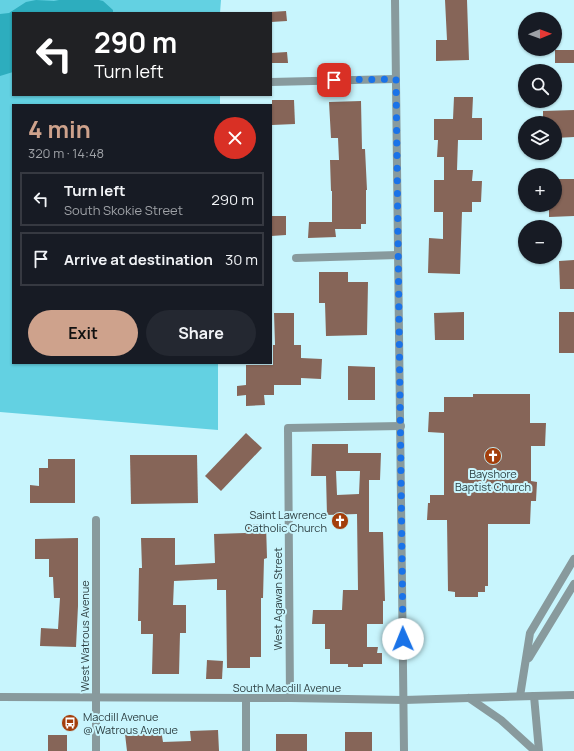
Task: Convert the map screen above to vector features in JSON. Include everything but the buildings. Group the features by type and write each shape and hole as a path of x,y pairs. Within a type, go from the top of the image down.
{"street":[{"path":"395,0 404,751"},
{"path":"272,82 396,79"},
{"path":"296,258 398,255"},
{"name":"West Agawan Street","path":"290,698 288,428 401,426"},
{"name":"West Watrous Avenue","path":"96,520 96,751"},
{"path":"520,696 530,633 574,559"},
{"path":"526,662 574,584"},
{"name":"South Macdill Avenue","path":"0,697 404,700 574,695"},
{"path":"534,696 539,751"},
{"path":"246,698 246,751"},
{"path":"469,698 501,720 535,751"}],"shaded area":[{"path":"0,0 221,0 220,12 12,12 12,96 220,96 220,104 12,104 12,364 218,364 218,430 0,412"},
{"path":"36,0 99,0 103,1 113,10 113,12 12,12 12,72 0,76 0,14 9,13 26,2"}],"place":[{"name":"Bayshore Baptist Church","path":"493,456"},
{"name":"Saint Lawrence Catholic Church","path":"340,521"},
{"name":"Macdill Avenue @ Watrous Avenue","path":"70,723"}],"route":[{"path":"334,80 396,79 403,639"}]}
